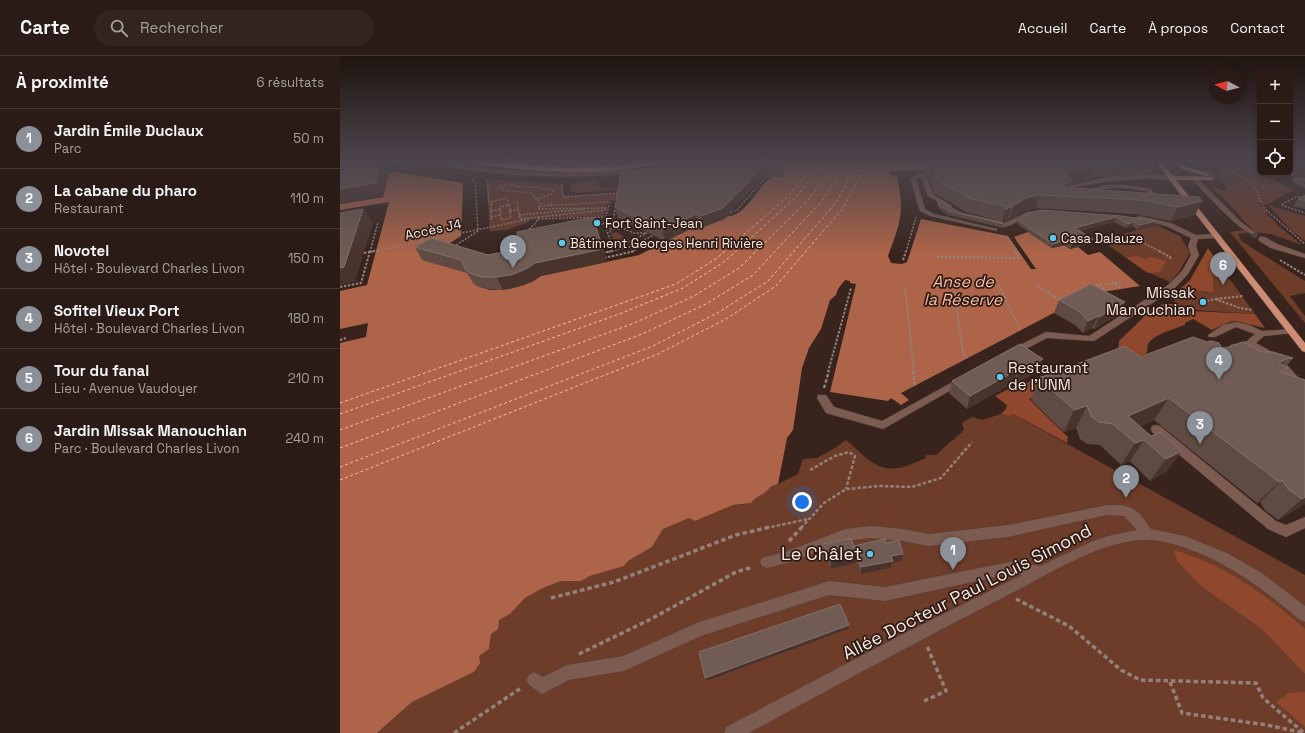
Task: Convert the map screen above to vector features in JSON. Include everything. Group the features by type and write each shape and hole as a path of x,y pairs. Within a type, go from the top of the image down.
{"main road":[{"path":"1182,192 1305,349"}],"street":[{"path":"916,192 920,208 923,211 999,226 1009,224 1031,212 1053,213"},
{"path":"929,192 930,196 956,211"},
{"path":"1070,192 1100,196"},
{"path":"1085,195 1088,192"},
{"path":"1144,199 1151,200 1155,198 1150,192"},
{"path":"1208,192 1238,222 1252,233"},
{"path":"1131,217 1162,222 1188,232 1195,237 1217,236"},
{"path":"991,222 999,226"},
{"path":"1002,358 1046,335 1090,338 1095,336 1164,292 1177,281 1185,272 1195,255 1192,246 1195,237"},
{"path":"1262,238 1274,246 1305,256"},
{"path":"1212,335 1227,326 1237,324 1261,334"},
{"path":"1228,358 1234,347 1250,343 1261,334 1290,331"},
{"path":"1250,343 1276,358 1305,392"},
{"path":"822,398 830,410 883,425 967,377"},
{"path":"1292,394 1305,397"},
{"path":"1156,429 1272,524 1286,531 1305,522"},
{"path":"767,562 788,557 845,535 871,532 903,535 928,540 1008,531 1107,510 1121,509 1128,511 1148,534"},
{"name":"Allée Docteur Paul Louis Simond","path":"732,733 1040,572 1091,548 1114,540 1148,534 1193,545 1223,558 1258,579 1305,615"},
{"path":"534,680 542,686 567,673 624,663 699,629 828,588 885,594 1014,567 1040,572"}],"path":[{"path":"448,250 478,231 476,192"},
{"path":"517,192 531,193 540,203 538,209 608,209"},
{"path":"537,199 552,194 553,192"},
{"path":"724,214 737,210 753,192"},
{"path":"1257,192 1261,204 1305,244"},
{"path":"622,199 623,193"},
{"path":"1305,197 1296,197 1281,206 1305,213"},
{"path":"489,201 507,198 510,205 511,218 501,220 500,209"},
{"path":"495,200 491,203 491,218 501,215"},
{"path":"548,206 554,200"},
{"path":"540,206 616,201"},
{"path":"516,202 520,219 606,217"},
{"path":"596,245 611,242 604,223 610,202"},
{"path":"491,211 510,205"},
{"path":"612,222 616,207"},
{"path":"519,215 583,210 587,208"},
{"path":"903,260 920,208"},
{"path":"538,218 608,209"},
{"path":"510,211 518,210"},
{"path":"525,232 536,223 538,218"},
{"name":"Accès J4","path":"358,254 538,218"},
{"path":"589,226 628,220"},
{"path":"340,287 361,283 378,222"},
{"path":"594,250 626,244 648,234 634,233 624,229 606,229"},
{"path":"610,230 613,233"},
{"path":"599,254 629,247 656,234"},
{"path":"1126,234 1166,254 1171,260"},
{"path":"937,257 1020,258 1006,237 1000,236"},
{"path":"512,258 511,245 520,237"},
{"path":"598,259 634,251 662,237"},
{"path":"515,242 521,240"},
{"path":"1088,287 1121,282"},
{"path":"953,283 963,353 967,358"},
{"path":"1114,283 1121,289"},
{"path":"998,285 1020,330"},
{"path":"1100,285 1106,291"},
{"path":"1037,286 1062,301"},
{"path":"905,287 915,386"},
{"path":"822,398 851,288"},
{"path":"1203,302 1226,297 1243,296"},
{"path":"1215,299 1240,308 1253,310"},
{"path":"340,340 346,338"},
{"path":"578,654 651,619 736,572 767,562 824,503 846,489 879,486 912,487 941,478 972,442"},
{"path":"810,470 835,456 849,452 855,456 846,489"},
{"path":"551,598 614,582 736,536 808,519"},
{"path":"1002,592 1069,626 1120,670 1140,680 1170,682 1256,683 1263,698 1304,733"},
{"path":"924,701 946,691 930,653"},
{"path":"454,733 534,680"},
{"path":"1170,682 1182,713 1267,725 1304,733"}],"shaded area":[{"path":"487,192 564,192 564,196 622,192 619,199 608,201 604,216 541,218 528,221 530,222 506,230 490,231"},
{"path":"572,192 595,192 576,193"},
{"path":"1216,192 1292,192 1286,193 1268,205 1258,203 1267,211 1266,214 1274,220 1276,224 1302,245 1271,234 1254,232"},
{"path":"1268,205 1305,216 1305,241 1292,231"},
{"path":"1156,225 1180,236 1190,253 1179,272 1170,282 1143,270 1101,240"},
{"path":"1243,230 1248,233 1238,234 1241,241 1305,281 1305,293 1290,296 1305,316 1305,323 1230,232"},
{"path":"616,232 631,241 625,244 530,263 530,260 614,242 611,234"},
{"path":"1208,248 1223,270 1213,273 1213,293 1181,288 1190,280"},
{"path":"1136,256 1146,259 1150,257 1166,261 1160,272 1148,273 1127,258"},
{"path":"1223,270 1255,314 1179,309 1172,297 1181,288 1194,289 1208,293 1213,273"},
{"path":"1163,304 1172,304 1179,309 1190,311 1255,314 1265,328 1235,321 1229,322 1212,330 1193,319 1185,323 1185,325 1153,338 1148,345 1146,354 1080,377 1029,399 1068,437 1067,443 1013,414 1009,416 1001,414 1006,409 1007,405 995,396 1018,384 1021,386 1041,376 1054,382 1118,354 1119,341 1150,311"},
{"path":"1001,414 1009,416 1013,414 1305,575 1305,733 377,733 412,702 474,672 479,656 489,649 491,634 499,620 510,614 525,598 543,588 561,581 581,581 590,576 624,566 628,561 652,547 663,529 689,517 695,521 733,505 745,504 770,487 798,474 803,459 817,458 846,440 865,457 881,467 902,467 926,458 926,455 936,455 964,430 962,423 972,417 982,420"},
{"path":"1174,550 1193,556 1244,582 1275,604 1305,629 1305,674 1262,629 1201,586 1177,561"},
{"path":"1305,692 1305,727 1276,702 1289,693"}],"water":[{"name":"Anse de la Réserve","path":"384,192 463,192 461,236 423,260 472,274 477,286 490,290 508,289 524,285 541,276 639,255 698,225 703,227 728,216 734,215 750,202 758,192 899,192 901,200 900,218 896,235 888,256 891,263 902,264 907,262 921,219 1008,236 1031,269 1036,269 1014,237 1028,232 1052,248 1064,245 1070,249 1078,247 1088,255 1100,252 1140,286 1090,294 901,393 909,400 901,405 891,398 888,401 830,392 856,284 845,280 838,289 836,295 830,300 821,329 809,348 802,368 793,430 787,438 778,484 770,487 766,492 753,500 751,503 733,505 695,521 689,518 663,529 652,547 628,561 624,566 590,576 581,581 561,581 543,588 525,598 510,614 499,620 498,629 491,634 489,649 479,656 480,663 474,672 412,702 377,733 340,733 340,343 366,337 368,323 340,329 340,291 367,285 389,202 340,210 340,204 383,197"}],"building":[{"path":"618,192 739,192 723,208 701,216 696,214 662,230 615,207"},
{"path":"957,192 1125,192 1199,197 1202,201 1178,207 1141,200 1040,195 1028,197 1005,209 1004,206 968,198"},
{"path":"1305,195 1305,201 1298,199"},
{"path":"937,199 961,213 1004,224 949,211 939,205"},
{"path":"363,209 344,267 340,268 340,213"},
{"path":"1042,210 1121,216 1157,221 1140,225 1134,222 1128,224 1116,217 1075,228 1093,239 1072,244 1066,240 1053,244 1018,220 1032,212"},
{"path":"593,217 603,249 535,263 526,269 511,275 481,277 466,270 461,260 415,247 431,238 488,255 519,249 517,232"},
{"path":"1091,284 1125,302 1099,317 1098,316 1088,321 1080,312 1059,300"},
{"path":"1193,337 1207,342 1211,341 1219,343 1222,348 1243,342 1262,352 1273,352 1293,358 1286,359 1279,363 1288,368 1281,372 1305,380 1305,497 1302,499 1288,489 1282,480 1279,482 1169,398 1128,416 1151,436 1160,432 1182,451 1166,459 1144,440 1135,443 1113,424 1099,422 1092,417 1087,406 1074,410 1039,378 1125,346 1140,357"},
{"path":"1020,344 1043,359 1019,372 1017,370 970,396 952,381"},
{"path":"851,538 857,555 831,561 823,544"},
{"path":"885,539 886,543 899,540 903,554 891,556 893,561 861,567 854,546"},
{"path":"840,604 849,625 705,678 699,652"}],"ferry route":[{"path":"340,403 676,284 717,258 792,192"},
{"path":"340,414 622,313 683,288 724,262 800,192"},
{"path":"340,430 632,324 694,296 739,268 807,201 814,192"},
{"path":"340,448 642,334 706,304 753,275 820,203 828,192"},
{"path":"340,467 653,346 719,312 768,281 834,205 842,192"},
{"path":"340,480 658,354 726,319 776,286 843,208 852,192"}],"tunnel":[{"path":"1252,233 1262,239"}],"place":[{"name":"Fort Saint-Jean","path":"597,223"},
{"name":"Casa Dalauze","path":"1053,238"},
{"name":"Bâtiment Georges Henri Rivière","path":"562,243"},
{"name":"Tour du fanal","path":"513,268"},
{"name":"Jardin Missak Manouchian","path":"1223,285"},
{"name":"Missak Manouchian","path":"1203,302"},
{"name":"Restaurant de l'UNM","path":"1000,377"},
{"name":"Sofitel Vieux Port","path":"1219,380"},
{"name":"Novotel","path":"1200,444"},
{"name":"La cabane du pharo","path":"1126,498"},
{"name":"Le Châlet","path":"870,554"},
{"name":"Jardin Émile Duclaux","path":"953,570"}]}
